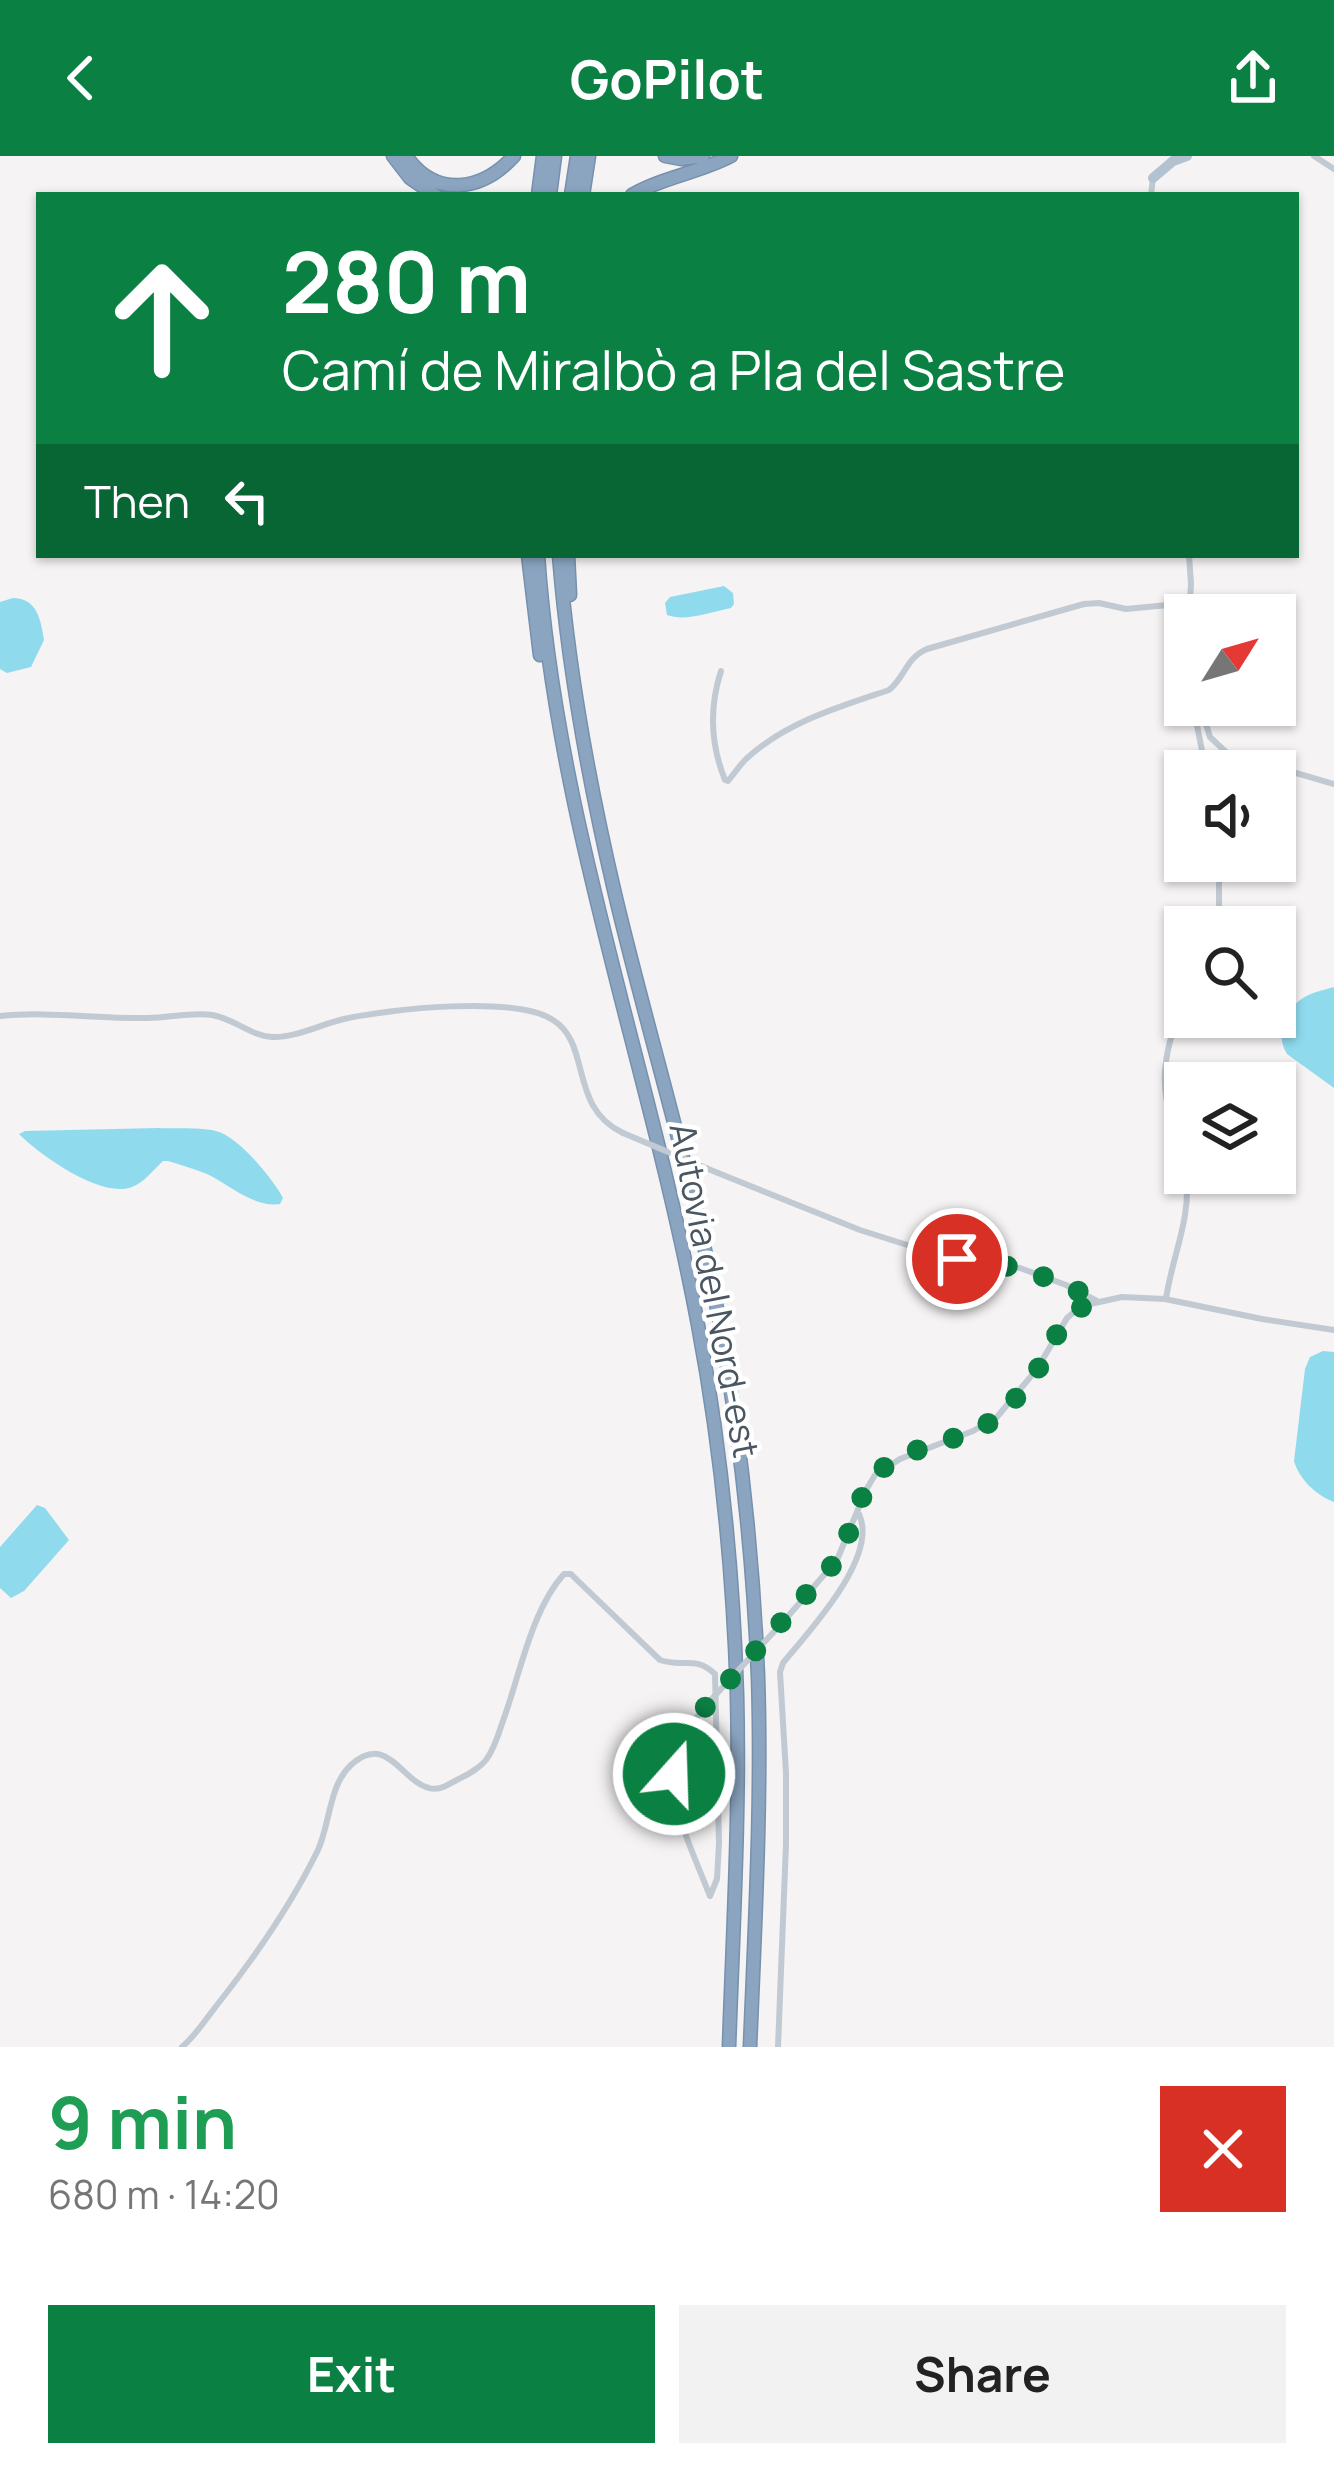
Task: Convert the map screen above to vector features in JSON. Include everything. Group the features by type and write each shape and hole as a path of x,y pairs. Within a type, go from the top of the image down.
{"highway":[{"path":"393,156 410,178 431,192"},
{"path":"406,156 431,179 465,185 490,177 514,156"},
{"path":"538,192 543,156"},
{"path":"550,192 556,156"},
{"path":"571,192 577,156"},
{"path":"584,192 589,156"},
{"path":"664,156 703,156"},
{"path":"638,192 731,156"},
{"path":"528,558 564,795 598,938 611,965"},
{"name":"Autovia del Nord-est","path":"538,558 565,764 686,1264 724,1505 737,1761 729,2047"},
{"name":"Autovia del Nord-est","path":"559,558 573,680 615,894 708,1265 743,1481 759,1739 750,2047"},
{"path":"568,558 573,680"}],"main road":[{"path":"1153,178 1163,158 1187,156"}],"street":[{"path":"1314,156 1334,169"},
{"path":"1151,192 1153,178"},
{"path":"1189,558 1189,594"},
{"path":"722,671 711,719 721,770 728,781 750,756 801,723 892,688 910,659 921,652 1084,604 1121,609 1164,605"},
{"path":"1205,726 1224,750"},
{"path":"1296,773 1334,784"},
{"path":"0,1016 209,1015 274,1037 367,1014 476,1007 546,1016 560,1025 572,1047 595,1112 622,1133 884,1238 945,1257 1020,1268 1097,1301"},
{"path":"1166,1299 1188,1194"},
{"path":"182,2047 248,1967 293,1894 320,1844 337,1786 349,1767 363,1757 381,1755 421,1784 436,1789 485,1761 545,1605 562,1576 571,1574 660,1660 699,1662 715,1674 719,1843 717,1879 710,1896 677,1803 674,1774 684,1735 709,1702 783,1622 837,1560 866,1490 883,1468 973,1431 1000,1414 1037,1370 1067,1318 1097,1301 1166,1299 1334,1330"},
{"path":"778,2047 786,1844 780,1672 855,1562 864,1536 858,1512"}],"water":[{"path":"724,586 733,593 731,608 690,617 667,615 665,603 670,597"},
{"path":"13,598 33,606 44,640 31,667 7,673 0,669 0,602"},
{"path":"1334,987 1334,1088 1283,1047 1282,1038 1296,1038 1296,1003"},
{"path":"159,1128 225,1135 263,1170 283,1198 280,1204 252,1199 207,1174 168,1161 132,1187 104,1187 56,1163 19,1134"},
{"path":"1334,1352 1334,1502 1309,1486 1294,1461 1305,1369 1310,1357"},
{"path":"37,1505 45,1508 69,1540 24,1591 11,1598 0,1588 0,1547"}],"route":[{"path":"674,1774 680,1744 692,1722 837,1560 875,1475 997,1417 1037,1370 1067,1318 1097,1301 1020,1268 957,1259"}]}
